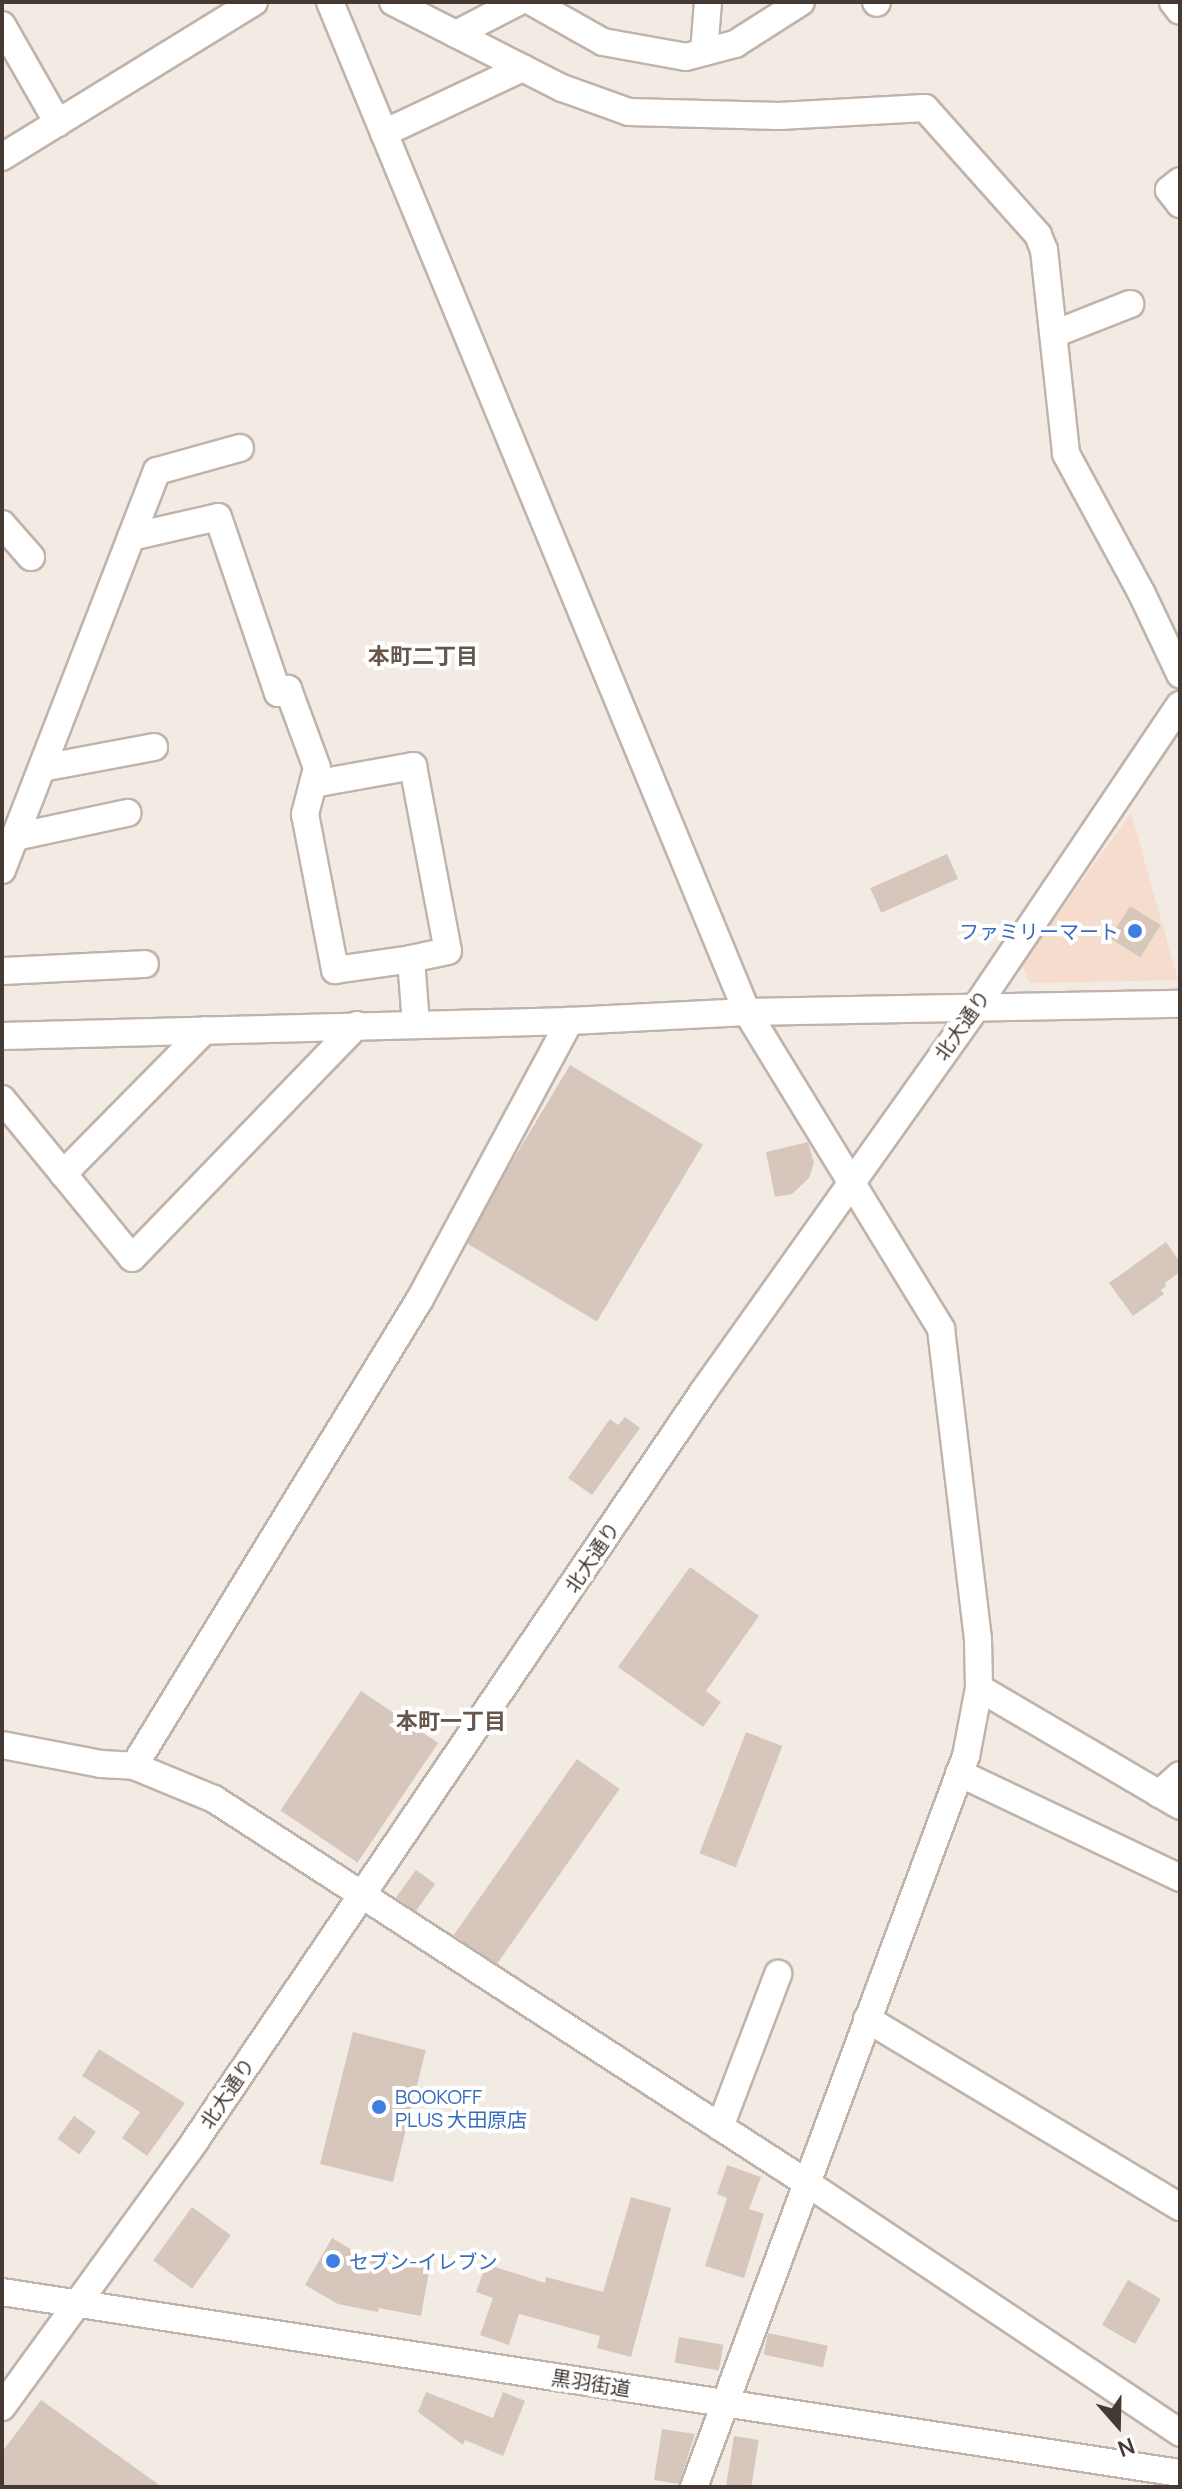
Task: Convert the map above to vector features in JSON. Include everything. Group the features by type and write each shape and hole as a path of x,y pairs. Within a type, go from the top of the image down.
{"street":[{"path":"2,157 254,2"},
{"path":"330,2 747,1012 941,1329 978,1639 979,1688 959,1773 694,2487"},
{"path":"393,2 562,88 629,112 779,116 925,108 1038,235 1044,250 1066,454 1142,594 1180,674"},
{"path":"456,34 518,2"},
{"path":"532,2 603,42 686,57 735,44 801,2"},
{"path":"704,52 708,2"},
{"path":"1173,2 1180,11"},
{"path":"2,25 58,123"},
{"path":"384,133 523,68"},
{"path":"1180,181 1169,190 1180,204"},
{"path":"1054,334 1130,304"},
{"path":"2,870 157,471 240,448"},
{"path":"131,537 218,517 278,693 288,689 317,768 305,814 335,970 448,951 413,766 313,784"},
{"path":"2,524 31,557"},
{"name":"北大通り","path":"2,2407 195,2141 359,1895 850,1181 974,1010 1180,705"},
{"path":"42,768 154,747"},
{"path":"15,837 127,813"},
{"path":"411,959 416,1024"},
{"path":"2,971 145,964"},
{"path":"2,1036 570,1021 747,1012 1180,1004"},
{"path":"134,1766 420,1299 570,1021"},
{"path":"2,1099 132,1258 357,1025"},
{"path":"63,1174 205,1030"},
{"path":"979,1688 1170,1800 1180,1775"},
{"path":"2,1745 101,1764 134,1766 214,1799 807,2183 1180,2433"},
{"path":"959,1773 1180,1878"},
{"path":"720,2127 778,1974"},
{"path":"867,2019 1180,2207"},
{"name":"黒羽街道","path":"2,2292 1180,2473"}],"shaded area":[{"path":"1131,813 1178,980 1029,983 1022,964"}],"building":[{"path":"947,854 958,879 881,913 870,888"},
{"name":"ファミリーマート","path":"1130,906 1161,925 1140,957 1110,938"},
{"path":"570,1065 703,1145 597,1321 464,1242"},
{"path":"808,1142 814,1163 809,1178 792,1194 775,1197 766,1152"},
{"path":"1166,1242 1180,1262 1180,1272 1165,1283 1161,1290 1164,1294 1133,1316 1109,1283"},
{"path":"625,1417 640,1428 592,1495 568,1478 610,1419 618,1425"},
{"path":"690,1567 759,1616 706,1691 721,1702 703,1727 618,1667"},
{"path":"361,1691 438,1743 358,1862 280,1810"},
{"path":"746,1732 782,1746 736,1867 699,1853"},
{"path":"577,1759 620,1789 496,1965 454,1935"},
{"path":"416,1870 435,1884 415,1912 396,1898"},
{"path":"353,2032 426,2050 393,2182 320,2164"},
{"path":"99,2049 185,2103 147,2156 122,2138 140,2112 82,2076"},
{"path":"74,2116 96,2132 79,2155 58,2139"},
{"path":"727,2165 761,2177 749,2209 764,2214 744,2278 705,2266 727,2198 717,2194"},
{"path":"631,2197 671,2208 631,2357 597,2348 600,2336 519,2314 509,2345 480,2335 493,2298 476,2292 486,2264 545,2283 546,2277 603,2292"},
{"path":"192,2207 231,2235 192,2289 153,2260"},
{"path":"332,2238 367,2259 403,2266 404,2261 430,2266 421,2316 338,2304 305,2285"},
{"path":"1128,2280 1161,2299 1135,2344 1102,2325"},
{"path":"768,2333 828,2346 823,2367 763,2355"},
{"path":"679,2337 723,2345 719,2370 674,2363"},
{"path":"426,2392 493,2418 503,2392 525,2401 503,2456 465,2440 463,2445 418,2412"},
{"path":"41,2400 162,2487 2,2487 2,2452"},
{"path":"662,2429 695,2434 679,2484 654,2480"},
{"path":"734,2436 759,2440 751,2487 726,2487"}],"place":[{"name":"ファミリーマート","path":"1135,931"},
{"name":"BOOKOFF PLUS 大田原店","path":"379,2107"},
{"name":"セブン-イレブン","path":"333,2261"}],"district":[{"name":"本町二丁目","path":"423,657"},
{"name":"本町一丁目","path":"451,1722"}]}
